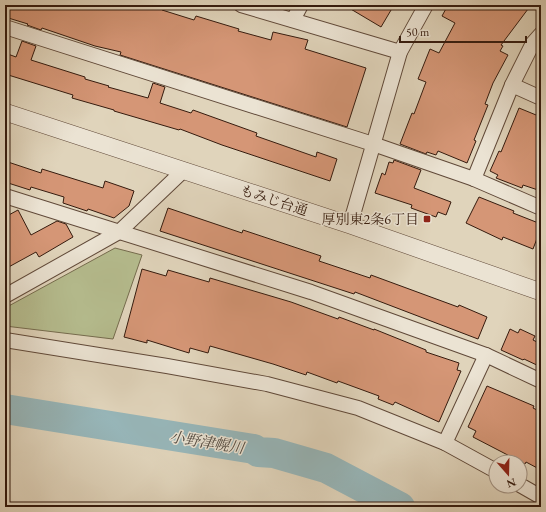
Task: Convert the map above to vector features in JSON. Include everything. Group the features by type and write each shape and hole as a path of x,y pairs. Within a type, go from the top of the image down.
{"street":[{"path":"241,5 400,52"},
{"path":"293,20 301,5"},
{"path":"350,225 400,52 426,5"},
{"path":"5,27 373,144 474,179 541,208"},
{"path":"474,179 512,85 533,43 541,34"},
{"path":"512,85 541,98"},
{"name":"もみじ台通","path":"5,112 350,225 534,288 541,292"},
{"path":"5,296 119,232 184,170"},
{"path":"5,196 311,292 486,355 541,381"},
{"path":"5,340 267,384 358,408 446,443 488,467"},
{"path":"446,443 486,355"},
{"path":"528,489 541,496"}],"green space":[{"path":"115,248 142,255 113,339 5,326 5,308"}],"building":[{"path":"8,5 155,5 163,8 162,10 194,20 196,16 239,29 238,31 271,40 273,32 308,40 305,49 366,68 347,127 120,55 121,52 95,46 42,28 41,30 27,25 28,24 5,17"},
{"path":"344,5 394,5 381,27"},
{"path":"448,5 531,5 501,45 503,46 500,51 508,55 493,83 485,104 488,105 474,140 476,141 467,163 438,151 436,155 427,152 426,154 400,144 412,113 414,114 426,82 418,79 430,49 439,53 455,23 442,16"},
{"path":"22,41 36,46 31,60 85,77 85,79 109,86 108,87 148,98 153,83 165,87 160,103 191,113 193,110 257,133 256,136 316,157 317,152 337,159 330,181 222,145 180,129 179,130 72,98 73,95 5,74 5,53 16,57"},
{"path":"519,108 541,117 541,191 523,185 522,188 496,178 498,175 490,171 499,151 501,152"},
{"path":"394,160 421,170 414,188 451,202 446,215 438,212 436,217 411,208 412,205 375,193 382,173 385,175 389,162 393,163"},
{"path":"5,161 41,173 42,169 103,188 105,181 134,191 129,206 114,218 88,209 87,211 63,203 64,197 31,187 30,190 5,182"},
{"path":"479,197 541,224 541,228 533,249 503,237 502,240 466,223"},
{"path":"168,208 242,233 243,230 321,256 319,261 370,278 371,275 458,307 459,305 487,317 478,339 355,292 354,294 160,231"},
{"path":"18,210 31,235 57,221 66,224 73,237 39,257 36,252 5,269 5,217"},
{"path":"142,269 166,276 168,270 209,282 210,278 291,302 338,319 339,317 374,329 426,350 426,352 459,363 457,370 461,371 439,422 395,402 393,405 378,399 379,396 338,381 337,383 307,372 306,375 210,346 208,353 190,348 189,353 147,340 147,343 124,337"},
{"path":"510,329 518,333 520,329 535,336 533,340 541,344 541,367 501,350"},
{"path":"487,386 534,406 533,408 541,412 541,470 528,463 528,454 506,454 473,437 476,431 468,427"}],"waterway":[{"name":"小野津幌川","path":"5,409 254,449 258,452 274,453 326,468 400,507"}],"place":[{"name":"厚別東2条6丁目","path":"427,219"}]}
